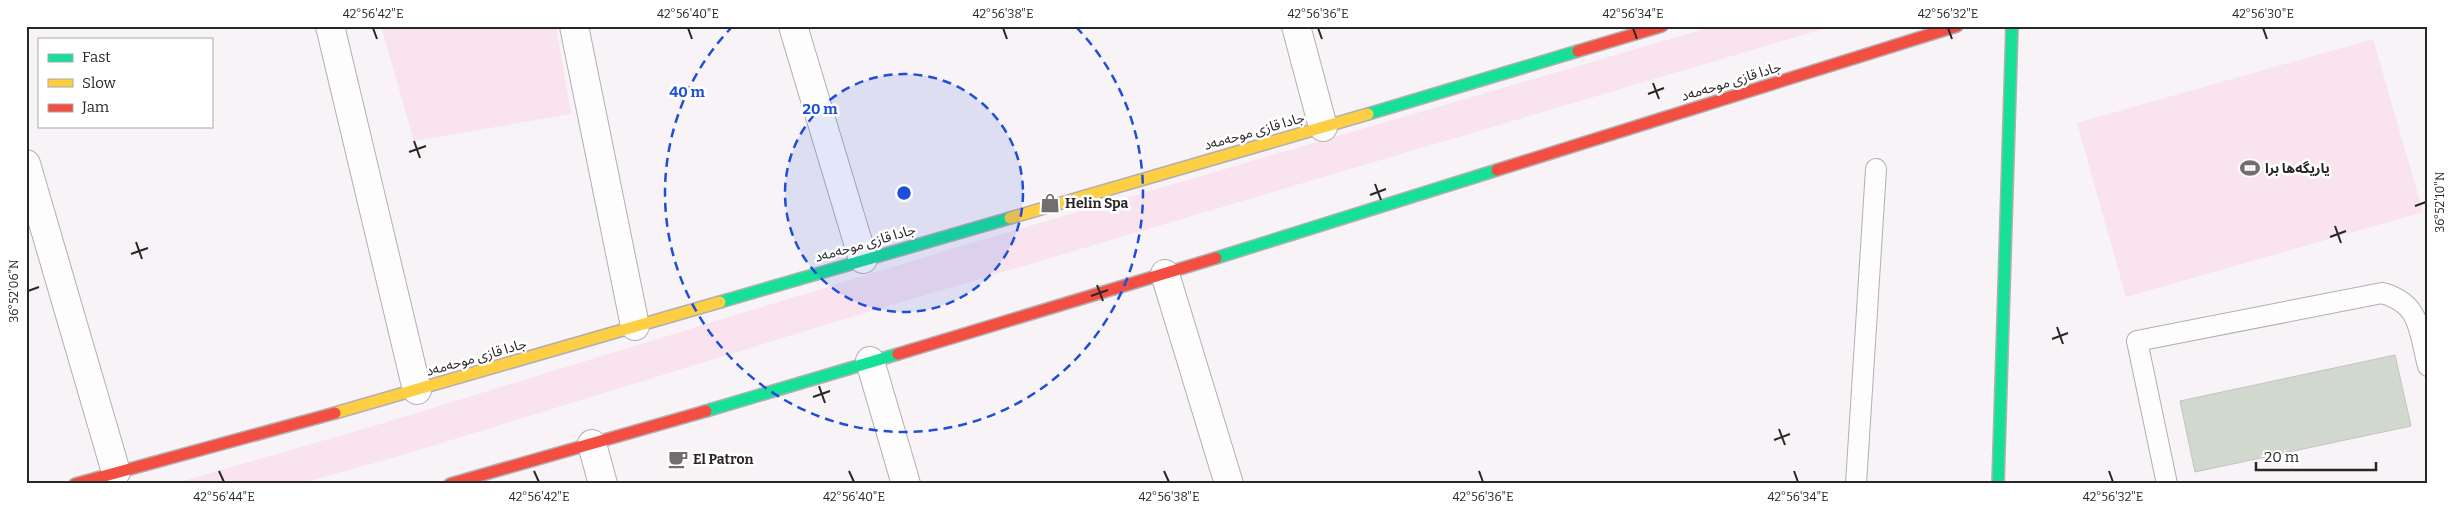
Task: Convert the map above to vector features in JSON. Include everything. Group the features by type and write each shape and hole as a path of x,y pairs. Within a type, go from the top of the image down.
{"main road":[{"name":"جادا قازی موحەمەد","path":"75,484 417,390 1323,127 1625,32 1662,26"},
{"name":"جادا قازی موحەمەد","path":"450,484 592,444 1165,274 1957,26"},
{"path":"1998,484 2012,26"}],"street":[{"path":"330,26 417,390"},
{"path":"574,26 635,326"},
{"path":"793,26 863,260"},
{"path":"1296,26 1323,127"},
{"path":"26,164 116,472"},
{"path":"1165,274 1229,484"},
{"path":"870,361 906,484"},
{"path":"592,444 603,484"}],"lane":[{"path":"1856,484 1876,169"},
{"path":"2167,484 2137,340 2382,293 2399,297 2415,315 2428,366"}],"shaded area":[{"path":"381,26 556,26 571,114 414,141"},
{"path":"1715,26 1833,26 841,320 396,457 298,484 173,484 377,425 971,243"},
{"name":"یاریگەها برا","path":"2373,39 2423,212 2126,297 2077,123"}],"building":[{"path":"2395,355 2411,426 2195,472 2180,401"}],"traffic: fast":[{"path":"1998,484 2012,26"},
{"path":"1368,114 1578,51"},
{"path":"1216,258 1497,170"},
{"path":"720,302 1010,218"},
{"path":"706,411 898,354"}],"traffic: slow":[{"path":"1010,218 1368,114"},
{"path":"335,413 720,302"}],"traffic: jam":[{"path":"1578,51 1662,26"},
{"path":"1497,170 1957,26"},
{"path":"898,354 1216,258"},
{"path":"450,484 706,411"},
{"path":"75,484 335,413"}],"place":[{"name":"یاریگەها برا","path":"2250,168"},
{"name":"Helin Spa","path":"1050,203"},
{"name":"El Patron","path":"678,459"}]}
